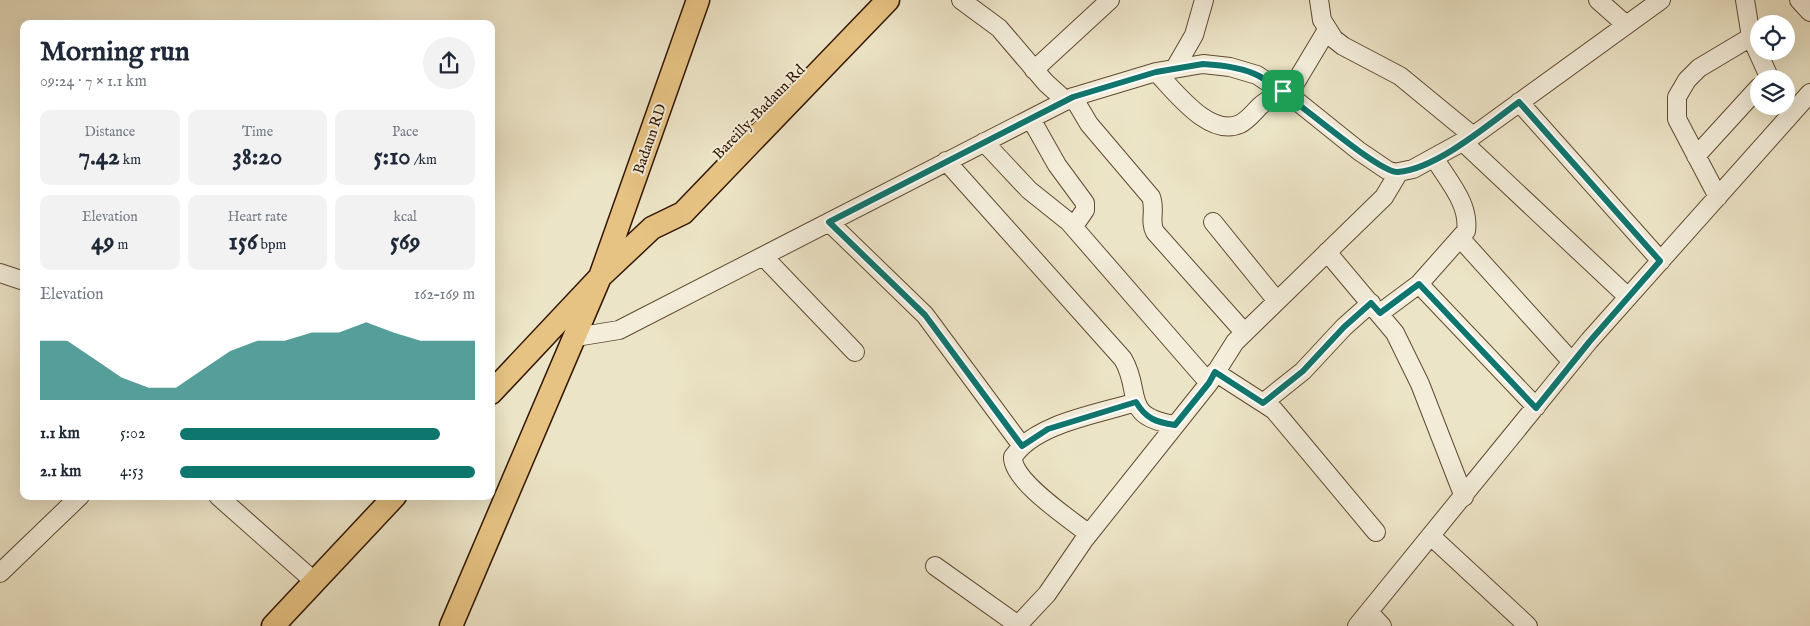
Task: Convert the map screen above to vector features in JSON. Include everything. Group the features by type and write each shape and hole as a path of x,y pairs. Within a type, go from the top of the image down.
{"main road":[{"name":"Badaun RD","path":"451,626 600,277 698,0"},
{"name":"Bareilly-Badaun Rd","path":"652,228 672,203 869,0"},
{"path":"495,389 600,277 652,228 684,213 888,0"},
{"path":"273,626 391,500"}],"street":[{"path":"961,0 998,28 1034,70 1069,99 1151,197 1154,206 1151,226 1154,232 1244,332"},
{"path":"1034,70 1110,0"},
{"path":"1175,68 1194,35 1204,0"},
{"path":"1319,0 1322,20 1327,30 1343,46 1400,76 1468,139 1628,297"},
{"path":"1598,0 1625,24"},
{"path":"576,337 619,330 1069,99 1175,68 1203,64 1230,67 1257,74 1285,93 1375,163 1387,170 1399,172 1413,169 1468,139 1625,24 1661,0"},
{"path":"1745,0 1750,31"},
{"path":"1799,0 1810,12"},
{"path":"1156,72 1197,114 1216,125 1226,127 1246,121 1265,102 1285,93 1327,30"},
{"path":"1718,197 1677,119 1677,97 1680,89 1699,68 1750,38"},
{"path":"1696,156 1750,97"},
{"path":"1519,102 1660,261"},
{"path":"1357,626 1432,537 1572,362 1800,104"},
{"path":"1030,119 1057,165 1085,203 1085,210 1074,226"},
{"path":"984,142 1029,190 1074,226 1212,377 1263,403 1280,417 1376,532"},
{"path":"1263,403 1303,371 1344,327 1419,284 1466,231 1466,214 1462,202 1434,159"},
{"path":"946,161 1122,358 1131,376 1131,389 1143,414 1151,420 1175,425"},
{"path":"935,566 1018,626 1047,594 1089,534 1212,377 1227,351 1244,332 1384,197 1399,172"},
{"path":"829,222 925,315 1022,446"},
{"path":"1212,222 1277,301"},
{"path":"1460,238 1572,362"},
{"path":"1327,252 1376,308 1395,333 1420,384 1464,497"},
{"path":"763,256 855,352"},
{"path":"0,272 20,280"},
{"path":"1419,284 1536,408"},
{"path":"1089,534 1041,496 1015,469 1013,457 1022,446 1048,429 1136,402"},
{"path":"0,573 76,500"},
{"path":"222,500 314,582"},
{"path":"1432,537 1528,626"},
{"path":"1369,612 1382,626"}],"route":[{"path":"1203,64 1230,67 1257,74 1283,91 1359,151 1394,173 1413,169 1434,159 1473,136 1519,102 1660,261 1590,341 1536,408 1419,284 1380,313 1371,303 1344,327 1294,380 1263,403 1215,372 1209,383 1175,425 1151,420 1143,414 1136,402 1048,429 1031,438 1022,446 932,323 829,222 1073,97 1102,87 1156,72 1203,64"}]}
